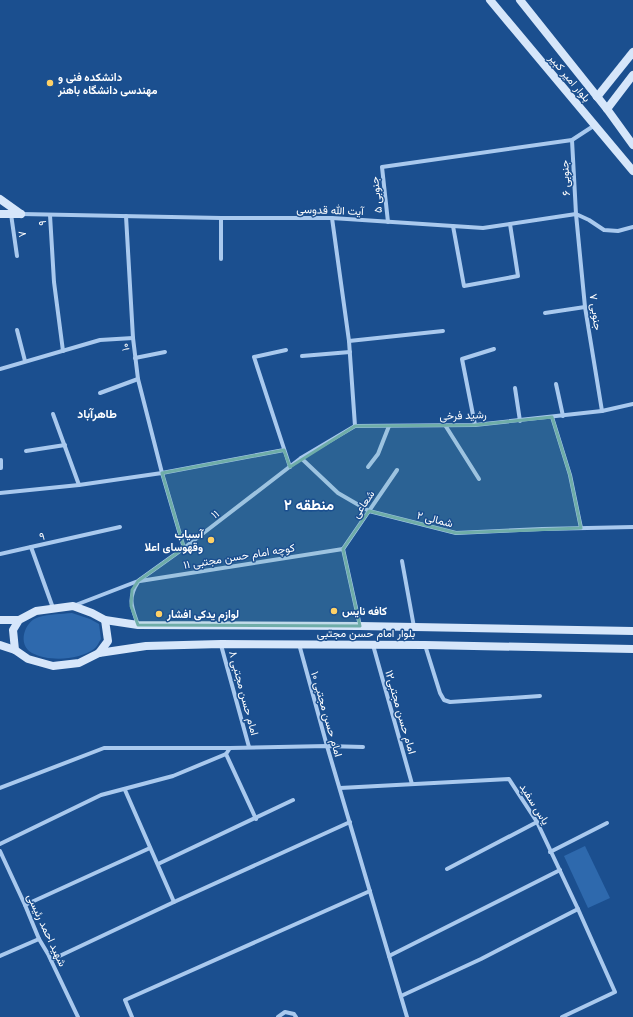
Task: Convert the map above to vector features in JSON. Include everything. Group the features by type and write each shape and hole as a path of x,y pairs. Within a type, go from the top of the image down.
{"main road":[{"name":"بلوار امیر کبیر","path":"490,0 633,171"},
{"name":"بلوار امیر کبیر","path":"520,0 607,108 633,145"},
{"path":"597,97 633,52"},
{"path":"607,108 633,75"},
{"path":"0,200 20,214"},
{"path":"0,214 20,214"},
{"path":"0,620 19,620 36,611 73,606 92,612 105,620 108,640 99,653 79,663 53,666 28,659 16,650 0,645"},
{"path":"16,650 14,630 19,620"},
{"name":"بلوار امام حسن مجتبی","path":"105,620 138,625 360,626 633,631"},
{"name":"بلوار امام حسن مجتبی","path":"99,653 146,646 221,644 372,644 633,649"}],"street":[{"path":"572,140 595,124"},
{"name":"۵ جنوبی","path":"388,222 382,167 572,140"},
{"name":"۶ جنوبی","path":"572,140 576,214"},
{"name":"۸","path":"12,214 17,256"},
{"name":"آیت الله قدوسی","path":"20,214 221,218 332,218 483,228 576,214"},
{"path":"576,214 589,220 604,230 618,231 633,227"},
{"name":"۷ جنوبی","path":"576,214 585,307 602,411"},
{"name":"۹","path":"50,215 54,282 63,351"},
{"name":"۱۰","path":"126,216 133,338 138,379 162,473 184,548"},
{"path":"221,218 221,259"},
{"path":"301,458 355,426 349,340 332,218"},
{"path":"453,226 464,286 518,276 510,224"},
{"path":"545,313 585,307"},
{"path":"17,330 25,362"},
{"path":"349,340 443,331"},
{"path":"0,369 100,340 133,338"},
{"path":"286,350 254,357 290,467"},
{"path":"475,425 462,359 494,350"},
{"path":"135,358 165,352"},
{"path":"302,356 350,352"},
{"path":"100,393 138,379"},
{"path":"556,384 563,416"},
{"path":"515,388 520,421"},
{"name":"رشید فرخی","path":"355,426 475,425 602,411 633,404"},
{"path":"53,414 79,484"},
{"path":"552,417 570,475 581,528"},
{"path":"445,425 478,479"},
{"path":"368,467 378,454 389,426"},
{"path":"26,451 65,444"},
{"path":"0,493 162,473 284,450"},
{"name":"۲ شمالی","path":"301,458 338,493 369,511 456,533 542,528 633,527"},
{"name":"۱۱","path":"73,606 138,581 184,548 301,458"},
{"path":"0,468 1,460"},
{"name":"شعاعی","path":"343,549 397,470"},
{"name":"۹","path":"53,608 31,547 120,527"},
{"path":"0,554 31,547"},
{"path":"343,549 360,626"},
{"name":"کوچه امام حسن مجتبی ۱۱","path":"138,581 343,549"},
{"path":"402,561 414,628"},
{"path":"138,581 132,590 130,598 138,625"},
{"name":"امام حسن مجتبی ۸","path":"221,644 249,747"},
{"name":"امام حسن مجتبی ۱۰","path":"299,644 327,746 407,1017"},
{"name":"امام حسن مجتبی۱۲","path":"372,644 412,784"},
{"path":"424,645 440,693 444,700 450,702 540,696"},
{"path":"0,788 104,748 363,747"},
{"path":"0,844 101,795 125,790 173,776 226,754 230,748"},
{"path":"226,754 256,819"},
{"name":"یاس سفید","path":"340,788 509,780 537,822 615,992 562,1017"},
{"path":"125,790 174,902"},
{"path":"158,864 256,819 293,800"},
{"path":"51,960 350,822"},
{"path":"447,869 537,822"},
{"path":"550,852 607,823"},
{"path":"25,905 150,848"},
{"name":"شهید احمد رئیسی","path":"0,851 39,939 51,960 78,1017"},
{"path":"389,956 560,870"},
{"path":"132,1017 125,1000 370,891"},
{"path":"401,996 482,960 578,909"},
{"path":"0,956 39,939"},
{"path":"278,1017 285,1012 294,1014 296,1017"}],"highlighted area":[{"path":"552,417 570,475 581,528 456,533 369,511 343,549 360,626 138,625 131,606 132,590 138,581 184,548 162,473 284,450 290,467 355,426 475,425"}],"shaded area":[{"path":"72,613 90,619 99,624 101,639 94,649 80,656 55,659 39,656 27,649 24,634 29,623 34,619 47,615"},
{"path":"585,846 610,898 588,908 564,856"}],"place":[{"name":"دانشکده فنی و مهندسی دانشگاه باهنر","path":"50,83"},
{"name":"آسیاب وقهوسای اعلا","path":"211,540"},
{"name":"کافه نایس","path":"334,611"},
{"name":"لوازم یدکی افشار","path":"159,614"}],"district":[{"name":"طاهرآباد","path":"97,414"},
{"name":"منطقه ۲","path":"309,505"}]}
